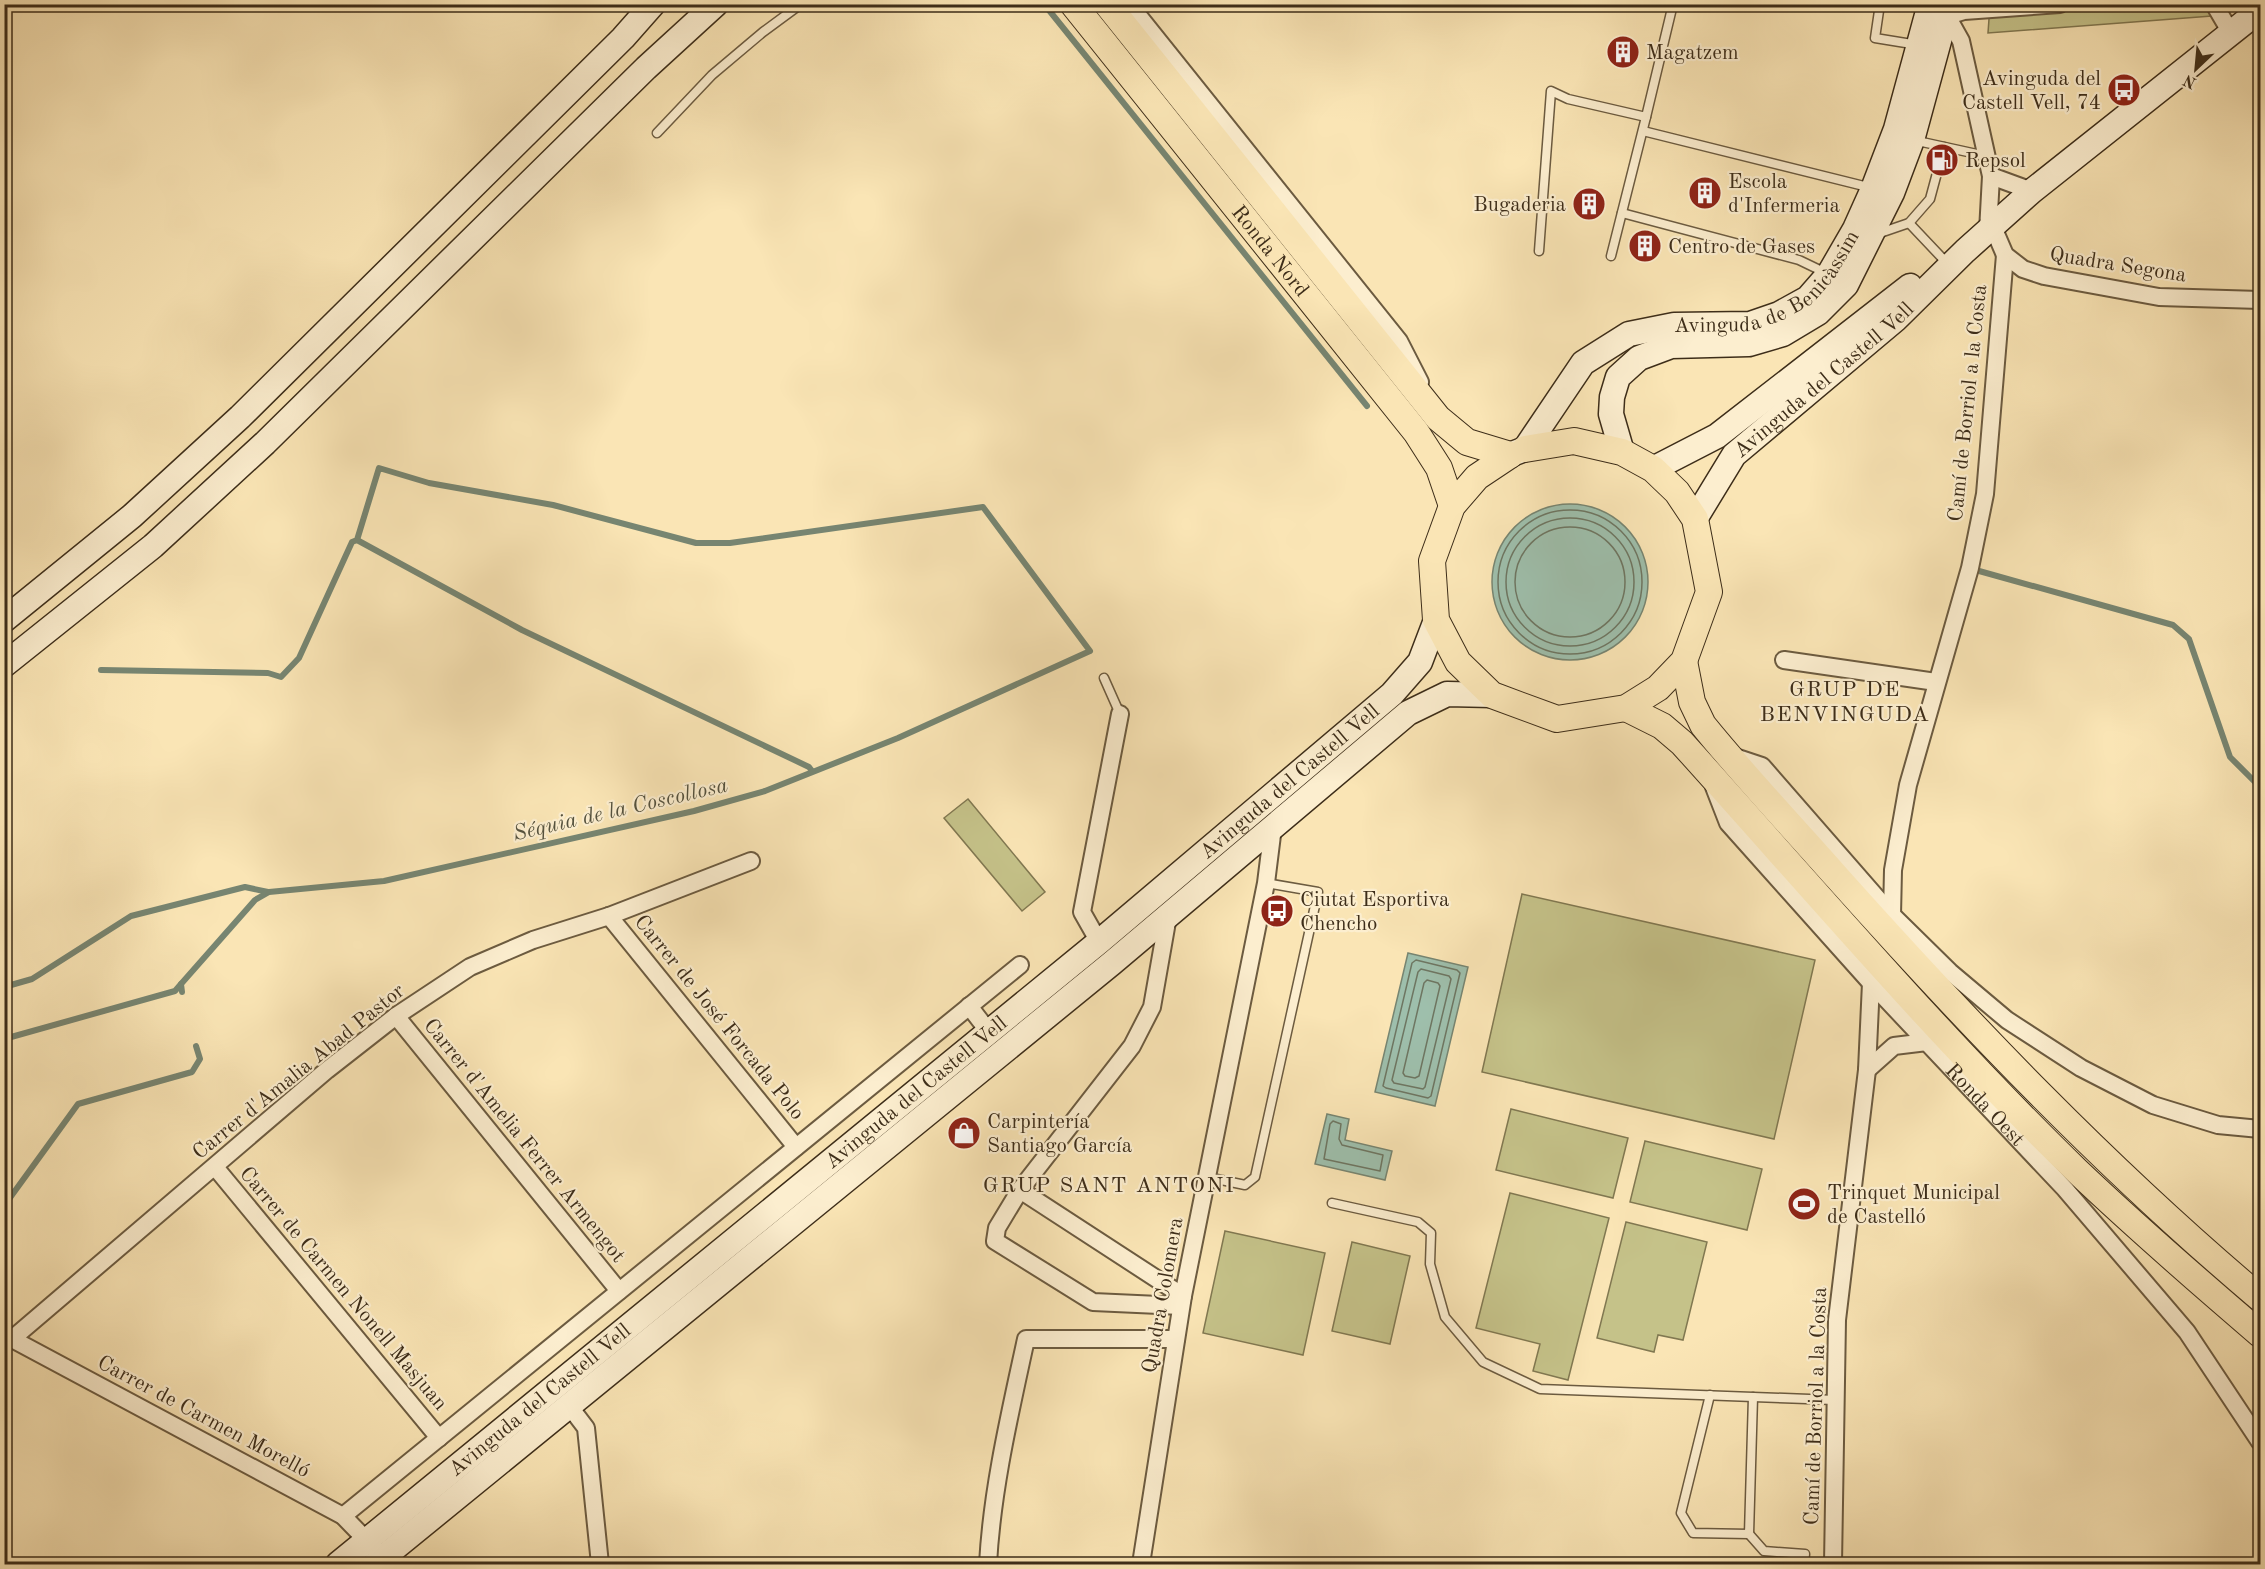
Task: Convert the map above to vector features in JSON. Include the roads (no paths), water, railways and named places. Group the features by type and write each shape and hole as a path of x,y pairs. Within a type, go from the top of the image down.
{"main road":[{"path":"4,620 132,516 240,417 623,38 653,4"},
{"path":"4,665 153,546 265,443 646,68 716,4"},
{"name":"Ronda Nord","path":"1073,4 1416,432 1438,468 1452,506"},
{"name":"Ronda Nord","path":"1107,4 1438,418 1467,442 1518,452"},
{"name":"Avinguda de Benicàssim","path":"1518,452 1583,363 1629,334 1674,325 1750,324 1779,314 1808,298 1829,274 1855,230 1896,129 1920,45 1942,8"},
{"name":"Avinguda de Benicàssim","path":"1622,452 1611,414 1611,396 1618,377 1639,358 1671,346 1749,344 1783,334 1818,313 1845,285 1872,235 1912,140 1942,8"},
{"name":"Avinguda del Castell Vell","path":"1653,469 1717,436 1990,229 2032,191 2260,10"},
{"name":"Avinguda del Castell Vell","path":"1695,519 1734,455 1896,319 1954,256"},
{"path":"1574,441 1622,452 1653,469 1677,492 1695,519 1709,592 1684,661 1658,688 1626,708 1557,719 1492,695 1458,662 1437,620 1432,561 1452,506 1477,477 1518,452 1574,441"},
{"name":"Avinguda del Castell Vell","path":"376,1554 989,1032 1392,694 1420,662 1437,620"},
{"path":"1684,661 1692,702 1702,725 1894,941 2092,1147 2198,1245 2260,1298"},
{"name":"Avinguda del Castell Vell","path":"338,1564 376,1554 570,1407 1168,916 1408,713 1447,694 1492,695"},
{"name":"Ronda Oest","path":"1626,708 1662,726 1682,744 1890,976 2077,1170 2260,1334"}],"street":[{"name":"Ronda Nord","path":"1129,4 1399,341 1438,418"},
{"path":"1942,8 1964,11 1980,7 2060,4"},
{"path":"2214,4 2232,33"},
{"path":"1942,8 1961,41 1991,176 1990,229 2005,255"},
{"path":"1991,176 2032,191"},
{"name":"Quadra Segona","path":"2005,255 2023,269 2044,276 2159,297 2260,300"},
{"name":"Camí de Borriol a la Costa","path":"1892,915 1893,870 1908,785 1970,568 1985,494 2005,255"},
{"path":"1784,660 1936,682"},
{"path":"1099,942 1083,912 1120,714"},
{"path":"1726,754 1761,766 1892,915 1950,972 2007,1020 2081,1068 2153,1105 2218,1125 2260,1129"},
{"name":"Ronda Oest","path":"1708,772 1728,823 1871,983 2065,1189 2187,1332 2260,1442"},
{"name":"Quadra Colomera","path":"1142,1563 1182,1301 1266,883 1273,827"},
{"name":"Carrer d'Amalia Abad Pastor","path":"12,1339 327,1070 396,1016 470,967 532,940 609,916 751,861"},
{"path":"1864,883 1893,870"},
{"name":"Carrer de José Forcada Polo","path":"609,916 796,1147"},
{"path":"1168,916 1152,1007 1132,1046 1020,1191 997,1228 995,1241 1093,1302 1182,1301"},
{"name":"Avinguda del Castell Vell","path":"343,1516 1020,965"},
{"name":"Camí de Borriol a la Costa","path":"1833,1564 1837,1320 1867,1070 1871,983"},
{"path":"969,1006 989,1032"},
{"name":"Carrer d'Amelia Ferrer Armengot","path":"396,1016 619,1292"},
{"path":"1867,1070 1894,1046 1928,1042"},
{"name":"Carrer de Carmen Nonell Masjuan","path":"215,1167 439,1438"},
{"path":"1020,1191 1182,1301"},
{"name":"Carrer de Carmen Morelló","path":"12,1339 343,1516 376,1554"},
{"path":"988,1564 990,1535 1008,1420 1026,1339 1176,1339"},
{"path":"570,1407 586,1428 600,1564"}],"lane":[{"path":"657,132 712,75 763,32 801,4"},
{"path":"1611,256 1673,4"},
{"path":"1880,4 1875,38 1920,45"},
{"path":"1539,251 1551,91 1568,99 1646,117"},
{"path":"1642,131 1873,189"},
{"path":"1912,140 1986,156"},
{"path":"1872,235 1909,223 1930,199 1944,147"},
{"path":"1622,213 1799,260 1829,274"},
{"path":"1909,223 1954,256"},
{"path":"1104,678 1120,714"},
{"path":"1207,1177 1245,1185 1255,1177 1318,892 1266,883"},
{"path":"1332,1203 1418,1222 1431,1233 1430,1264 1445,1317 1483,1362 1540,1389 1834,1400"},
{"path":"1710,1395 1681,1513 1693,1533 1749,1534"},
{"path":"1753,1397 1749,1534 1764,1551 1804,1554 1804,1564"}],"water":[{"path":"1570,504 1600,510 1625,527 1642,552 1648,582 1642,612 1625,637 1600,654 1570,660 1540,654 1515,637 1498,612 1492,582 1498,552 1515,527 1540,510"},
{"path":"1408,953 1468,967 1435,1106 1375,1092"},
{"path":"1327,1114 1349,1119 1345,1140 1392,1151 1385,1180 1315,1164"}],"waterway":[{"path":"1044,4 1367,406"},
{"path":"101,670 268,673 281,677 299,658 352,542 357,540 379,468 429,483 553,505 696,543 730,543 983,507 1090,651 898,738 765,791 694,811 384,881 269,892 255,900 181,984 182,992"},
{"path":"357,540 522,630 809,767 812,771"},
{"path":"1972,569 2173,625 2189,639 2230,757 2260,787"},
{"path":"4,987 32,979 131,916 245,887 268,892"},
{"path":"4,1039 175,991 181,984"},
{"name":"Séquia de la Coscollosa","path":"4,1206 78,1104 192,1072 200,1059 196,1046"}],"place":[{"name":"Magatzem","path":"1623,52"},
{"name":"Avinguda del Castell Vell, 74","path":"2124,90"},
{"name":"Repsol","path":"1942,160"},
{"name":"Escola d'Infermeria","path":"1705,193"},
{"name":"Bugaderia","path":"1589,204"},
{"name":"Centro de Gases","path":"1645,246"},
{"name":"Ciutat Esportiva Chencho","path":"1277,911"},
{"name":"Carpintería Santiago García","path":"964,1133"},
{"name":"Trinquet Municipal de Castelló","path":"1804,1204"}],"district":[{"name":"GRUP DE BENVINGUDA","path":"1845,700"},
{"name":"GRUP SANT ANTONI","path":"1109,1184"}]}
